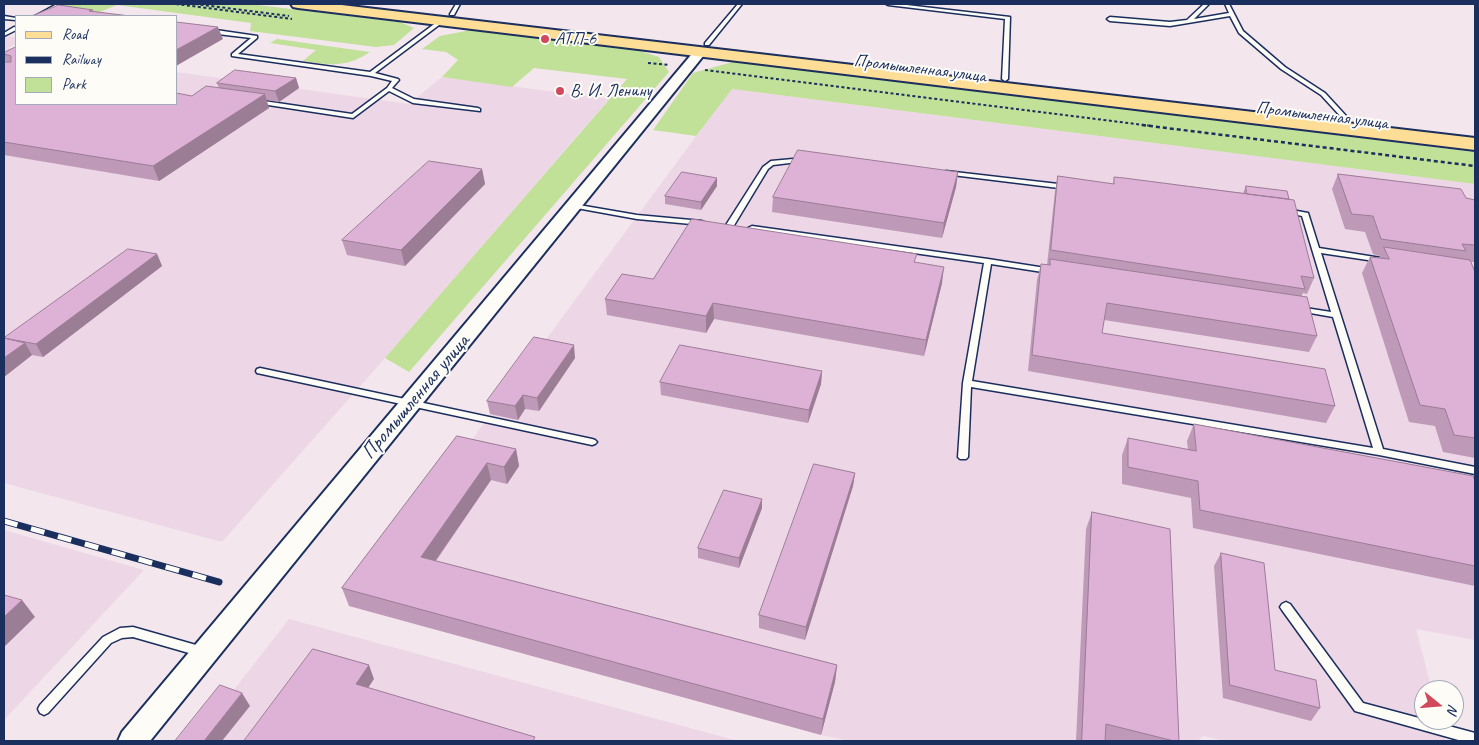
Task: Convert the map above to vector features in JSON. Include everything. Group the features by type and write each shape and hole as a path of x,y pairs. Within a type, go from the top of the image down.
{"main road":[{"name":"Промышленная улица","path":"298,4 451,13 696,57 1004,83 1475,134"},
{"name":"Промышленная улица","path":"364,4 451,13 660,47 696,57"},
{"name":"Промышленная улица","path":"1004,83 1475,144"}],"street":[{"name":"Промышленная улица","path":"132,741 696,57"}],"lane":[{"path":"39,15 60,4"},
{"path":"696,57 740,4"},
{"path":"888,4 1008,18 1004,83"},
{"path":"1189,21 1207,4"},
{"path":"1227,4 1242,32 1283,68 1323,94 1346,119"},
{"path":"370,74 451,13"},
{"path":"1110,19 1170,24 1231,14"},
{"path":"4,35 15,29"},
{"path":"206,30 255,37 234,55 370,74 396,80 389,88 353,116 254,102"},
{"path":"389,88 413,101 478,110"},
{"path":"721,224 764,168 776,162 808,160"},
{"path":"940,172 1072,188"},
{"path":"573,206 637,217 721,224 1055,272"},
{"path":"1281,210 1305,216 1379,452"},
{"path":"1316,250 1391,262"},
{"path":"962,457 967,383 988,261"},
{"path":"1288,308 1336,315"},
{"path":"260,371 592,442"},
{"path":"967,383 1379,452 1475,471"},
{"path":"1286,607 1359,707 1475,739"},
{"path":"44,709 107,640 120,633 133,632 206,652"}],"path":[{"path":"696,57 1475,166"}],"shaded area":[{"name":"АТП-6","path":"4,36 15,37 15,44 8,48 15,49 15,105 178,105 178,72 409,104 442,77 609,99 385,358 222,542 4,483"},
{"path":"731,89 1475,184 1475,640 1416,629 1429,680 1414,680 1414,730 1442,730 1445,740 1225,741 1203,736 1198,741 850,741 821,735 349,606"},
{"path":"4,530 144,570 4,720"},
{"path":"289,619 738,741 194,741"}],"green space":[{"path":"66,4 249,4 400,22 414,28 394,45 376,47 250,31 251,23 117,5 97,13 47,15"},
{"path":"466,18 677,43 674,46 463,21"},
{"path":"476,29 637,50 659,57 669,72 409,372 385,358 627,79 534,68 512,87 442,77 458,60 446,52 422,49 440,36"},
{"path":"277,39 370,52 353,61 338,64 303,61 316,50 270,43"},
{"path":"723,48 999,81 999,83 721,51"},
{"path":"736,61 1475,152 1475,184 732,89 696,136 653,130 693,73"},
{"path":"1014,83 1475,137 1475,140 1013,85"}],"building":[{"path":"59,5 122,15 34,15"},
{"path":"178,22 218,27 178,49"},
{"path":"15,48 15,105 178,105 178,93 192,96 206,86 265,94 153,166 4,142 4,62 11,62 11,56 4,53"},
{"path":"235,70 296,78 275,91 217,83"},
{"path":"798,150 958,172 944,223 773,197"},
{"path":"429,161 482,169 401,250 342,240"},
{"path":"682,172 717,178 701,202 665,196"},
{"path":"1338,174 1461,189 1466,198 1475,200 1475,245 1462,244 1466,251 1381,239 1373,216 1352,214"},
{"path":"1058,176 1114,184 1114,177 1124,178 1294,200 1314,278 1301,276 1305,289 1051,250"},
{"path":"1246,186 1287,191 1289,199 1247,194"},
{"path":"692,219 917,254 914,262 944,267 926,340 713,303 706,316 605,299 622,274 653,279"},
{"path":"1384,247 1470,260 1475,272 1475,438 1454,435 1445,409 1420,405 1370,257 1389,259"},
{"path":"128,249 157,254 36,344 4,338"},
{"path":"1050,259 1307,297 1317,336 1107,303 1102,333 1325,369 1335,406 1032,355 1041,264 1050,265"},
{"path":"534,337 574,345 537,398 523,395 515,406 487,401"},
{"path":"4,338 25,343 4,358"},
{"path":"680,345 822,371 809,410 660,382"},
{"path":"1194,424 1473,476 1475,481 1475,566 1200,510 1198,481 1128,467 1128,438 1196,451"},
{"path":"457,436 516,449 504,467 487,463 421,557 837,665 823,719 342,588"},
{"path":"814,464 855,473 806,627 759,615"},
{"path":"724,490 762,499 739,558 698,548"},
{"path":"1092,512 1170,529 1179,741 1106,724 1105,741 1082,741"},
{"path":"1221,553 1264,563 1275,670 1316,680 1320,708 1230,685"},
{"path":"4,595 22,600 4,617"},
{"path":"313,649 369,665 356,684 535,737 533,741 244,741"},
{"path":"220,685 242,693 204,741 175,741"}],"railway":[{"path":"4,521 219,582"}],"place":[{"name":"АТП-6","path":"545,39"},
{"name":"В. И. Ленину","path":"560,91"}]}
